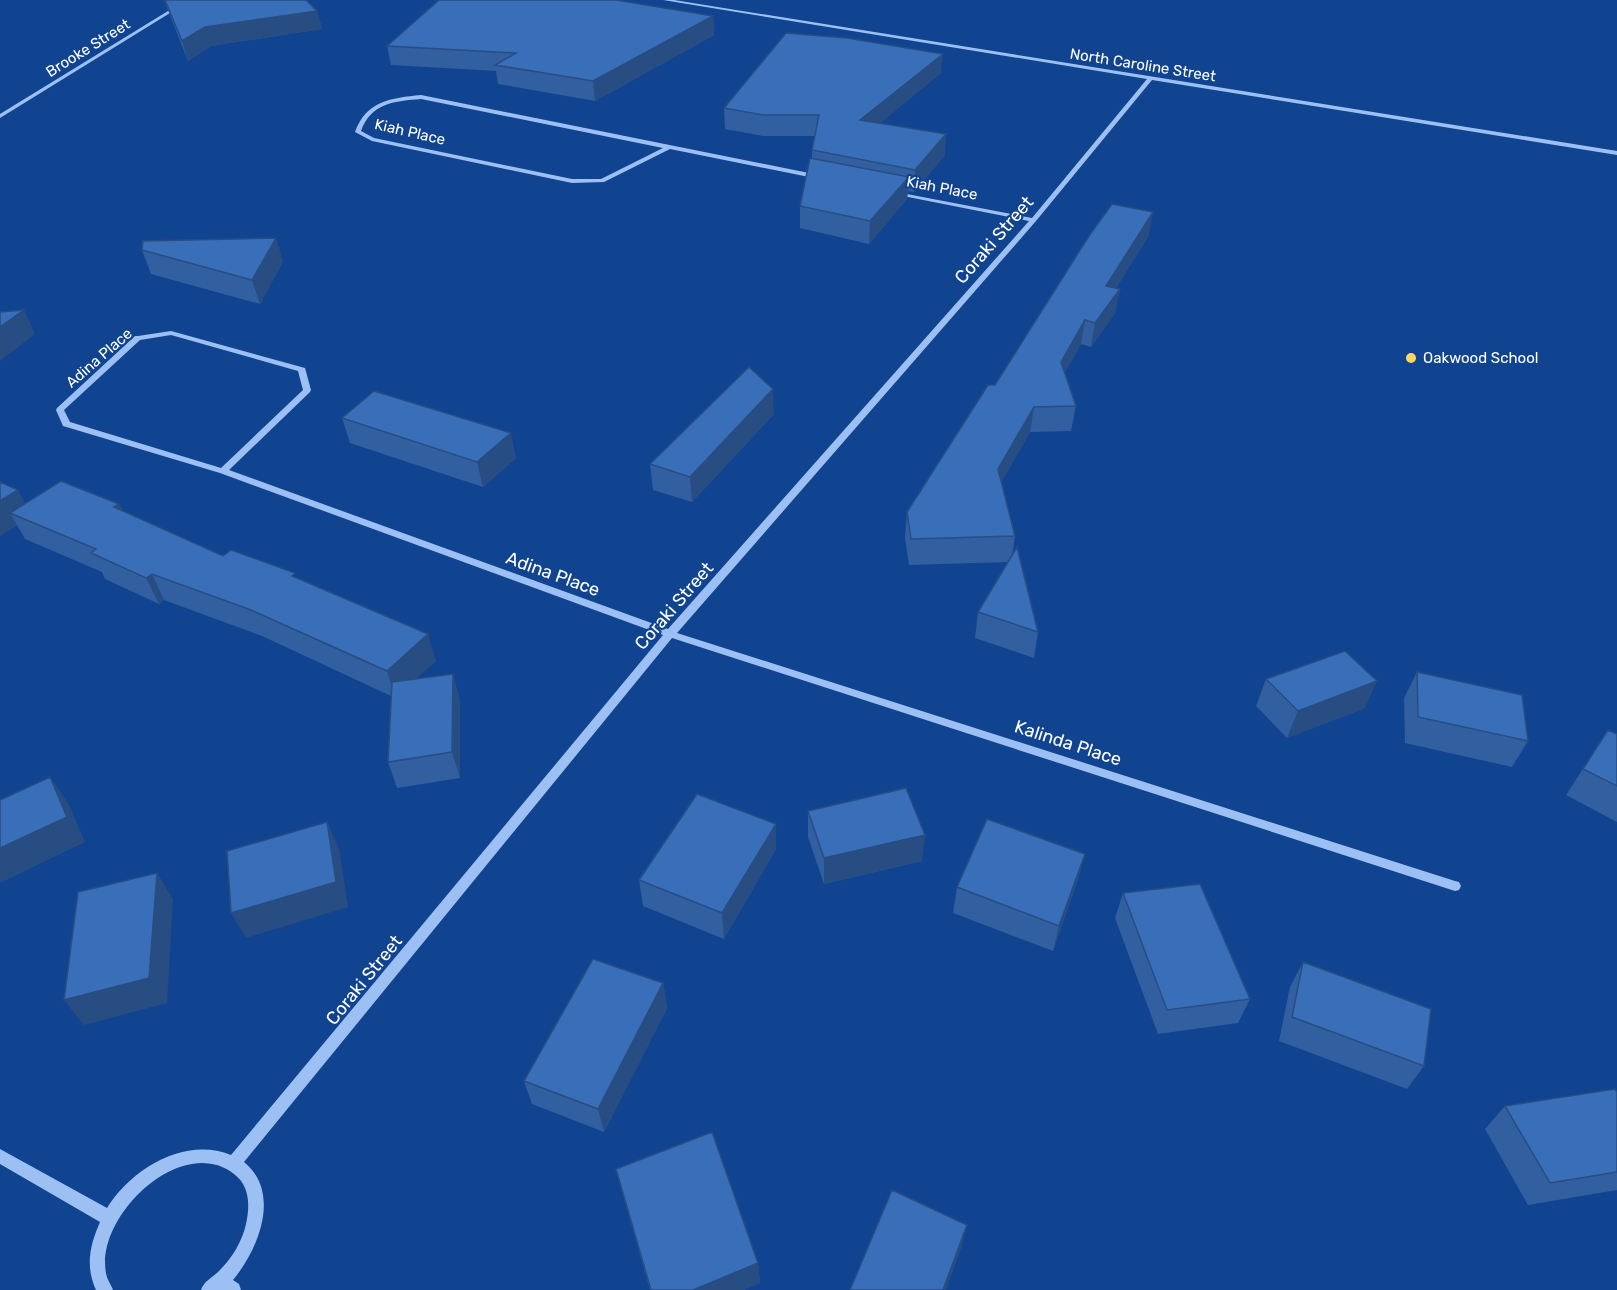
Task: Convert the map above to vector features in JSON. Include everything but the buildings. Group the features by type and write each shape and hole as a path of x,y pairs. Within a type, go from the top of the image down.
{"street":[{"name":"Brooke Street","path":"0,116 189,0"},
{"name":"North Caroline Street","path":"665,0 1617,153"},
{"name":"Coraki Street","path":"234,1164 670,634 1034,220 1150,78"},
{"name":"Kiah Place","path":"669,147 602,181 572,181 372,139 358,132 360,122 373,108 393,99 422,97 829,179"},
{"name":"Kiah Place","path":"886,190 1034,220"},
{"name":"Adina Place","path":"223,471 307,390 302,370 171,333 138,338 60,410 66,424 223,471 670,634"},
{"name":"Kalinda Place","path":"670,634 1455,886"},
{"path":"0,1156 109,1218"},
{"path":"105,1290 96,1264 100,1237 109,1218 130,1191 152,1173 176,1161 200,1156 223,1158 241,1167 253,1183 257,1204 254,1230 242,1257 221,1287"}],"place":[{"name":"Oakwood School","path":"1411,358"}]}
